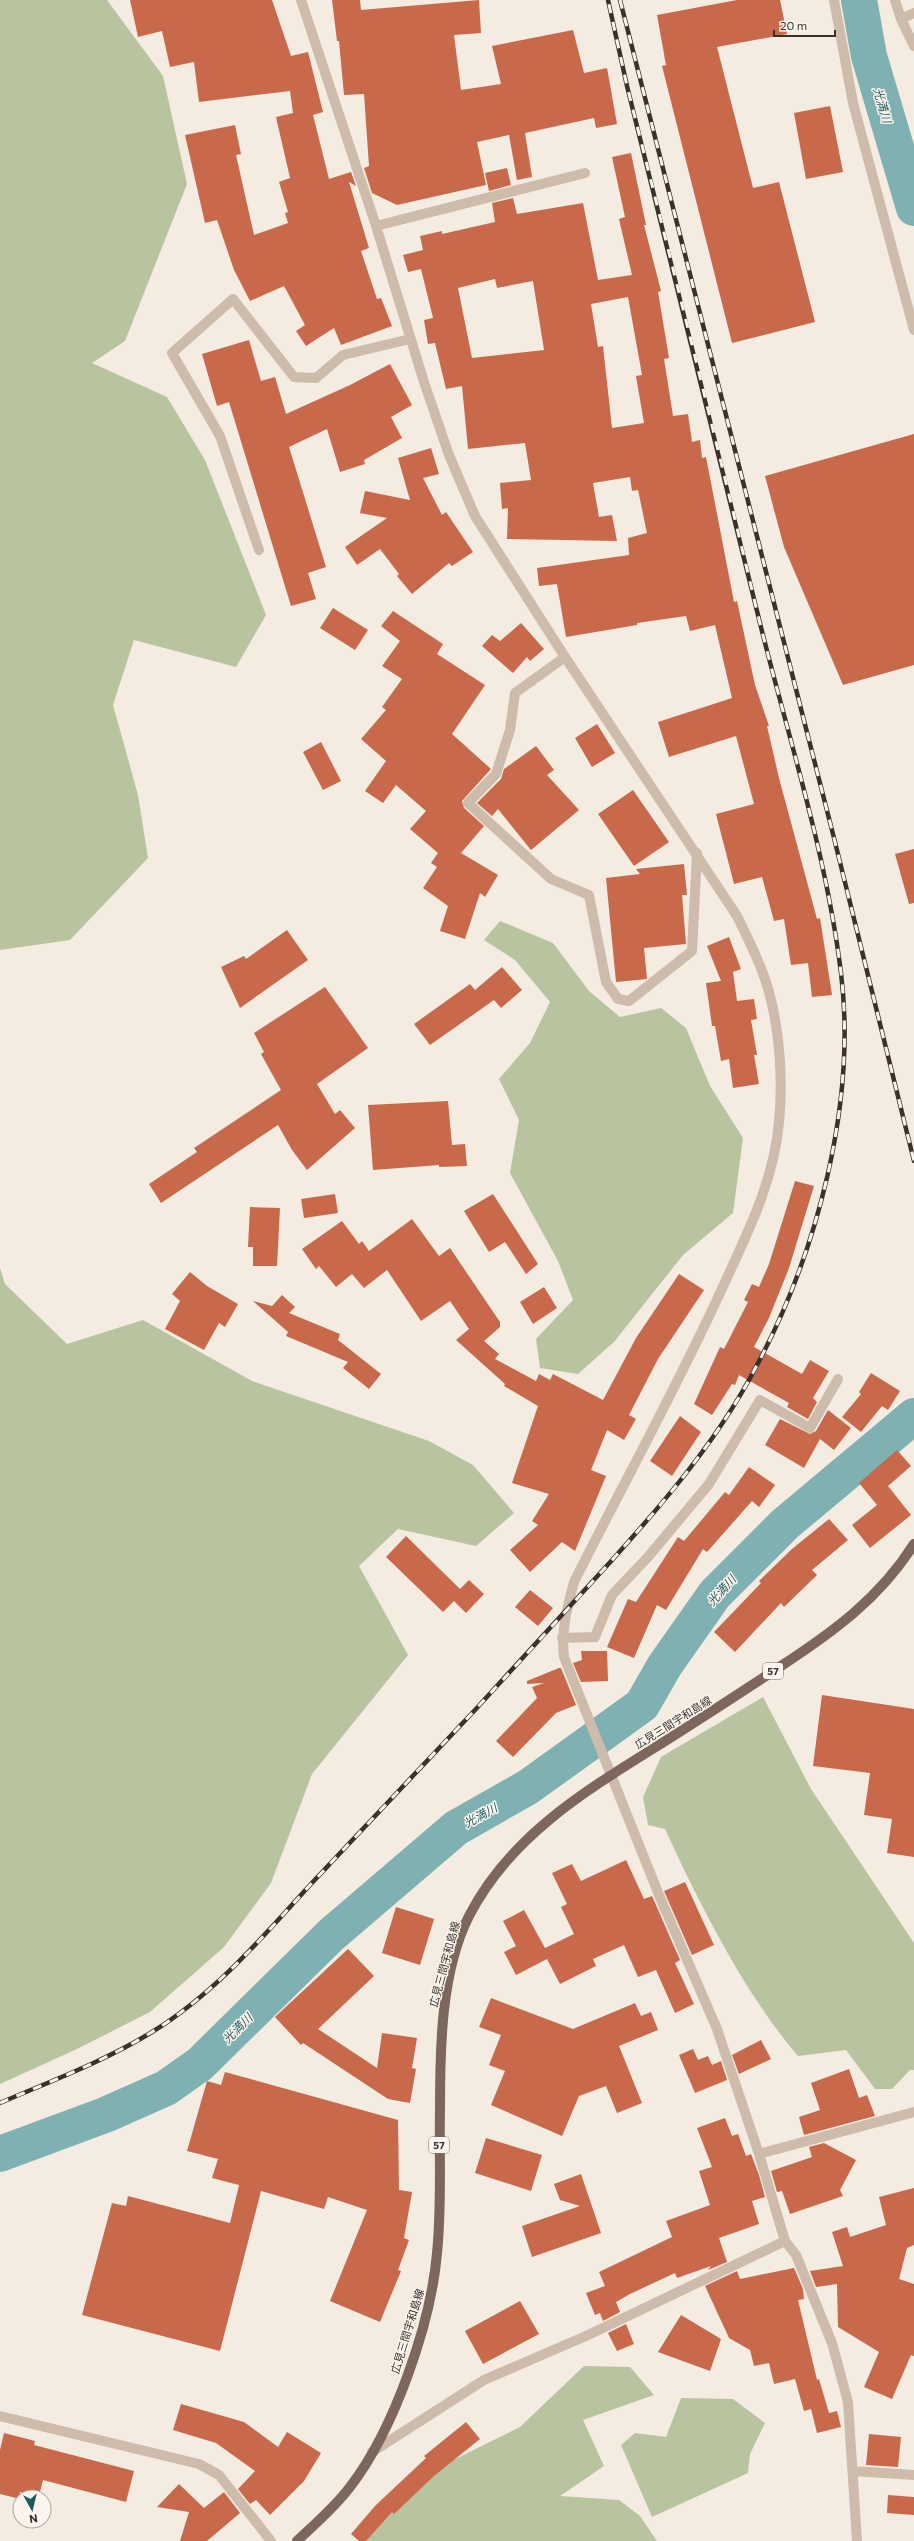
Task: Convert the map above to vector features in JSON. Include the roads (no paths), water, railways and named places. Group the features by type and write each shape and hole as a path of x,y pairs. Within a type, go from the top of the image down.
{"main road":[{"name":"広見三間宇和島線","path":"297,2541 350,2488 372,2452 393,2410 411,2365 428,2311 434,2278 439,2212 440,2056 443,2014 454,1962 468,1919 499,1868 544,1822 612,1774 802,1652 853,1615 885,1585 914,1544"}],"street":[{"path":"301,0 376,226 410,339 449,455 475,516 564,657 697,853 737,916 758,960 769,993 779,1061 779,1121 772,1168 756,1214 709,1318 574,1582 565,1612 562,1638 564,1657 612,1774 659,1895 717,2029 759,2154 784,2241 796,2255 832,2343 848,2402 856,2541"},
{"path":"834,0 853,103 914,330"},
{"path":"895,0 901,19 914,46"},
{"path":"901,19 914,13"},
{"path":"376,226 585,173"},
{"path":"259,550 220,436 172,353 233,299 294,377 316,378 343,355 410,339"},
{"path":"564,657 515,693 510,730 496,774 468,803 551,879 589,895 606,982 618,999 629,1001 692,951 697,853"},
{"path":"562,1638 595,1637 612,1595 648,1557 709,1484 760,1400 810,1428 838,1379"},
{"path":"759,2154 914,2112"},
{"path":"372,2452 484,2380 586,2336 784,2241"},
{"path":"0,2416 199,2464 219,2475 271,2541"},
{"path":"853,2471 914,2475"}],"waterway":[{"name":"光満川","path":"859,0 869,56 914,208"},
{"name":"光満川","path":"0,2154 105,2115 166,2088 200,2064 331,1935 456,1828 528,1787 642,1705 665,1665 715,1594 785,1524 914,1416"}],"railway":[{"path":"0,2103 116,2052 175,2017 217,1983 255,1945 475,1710 633,1537 672,1491 726,1419 756,1367 778,1323 797,1276 814,1227 827,1176 837,1125 843,1073 844,1023 841,973 834,927 826,881 768,656 627,86 608,0"},
{"path":"620,0 834,838 914,1161"}]}
